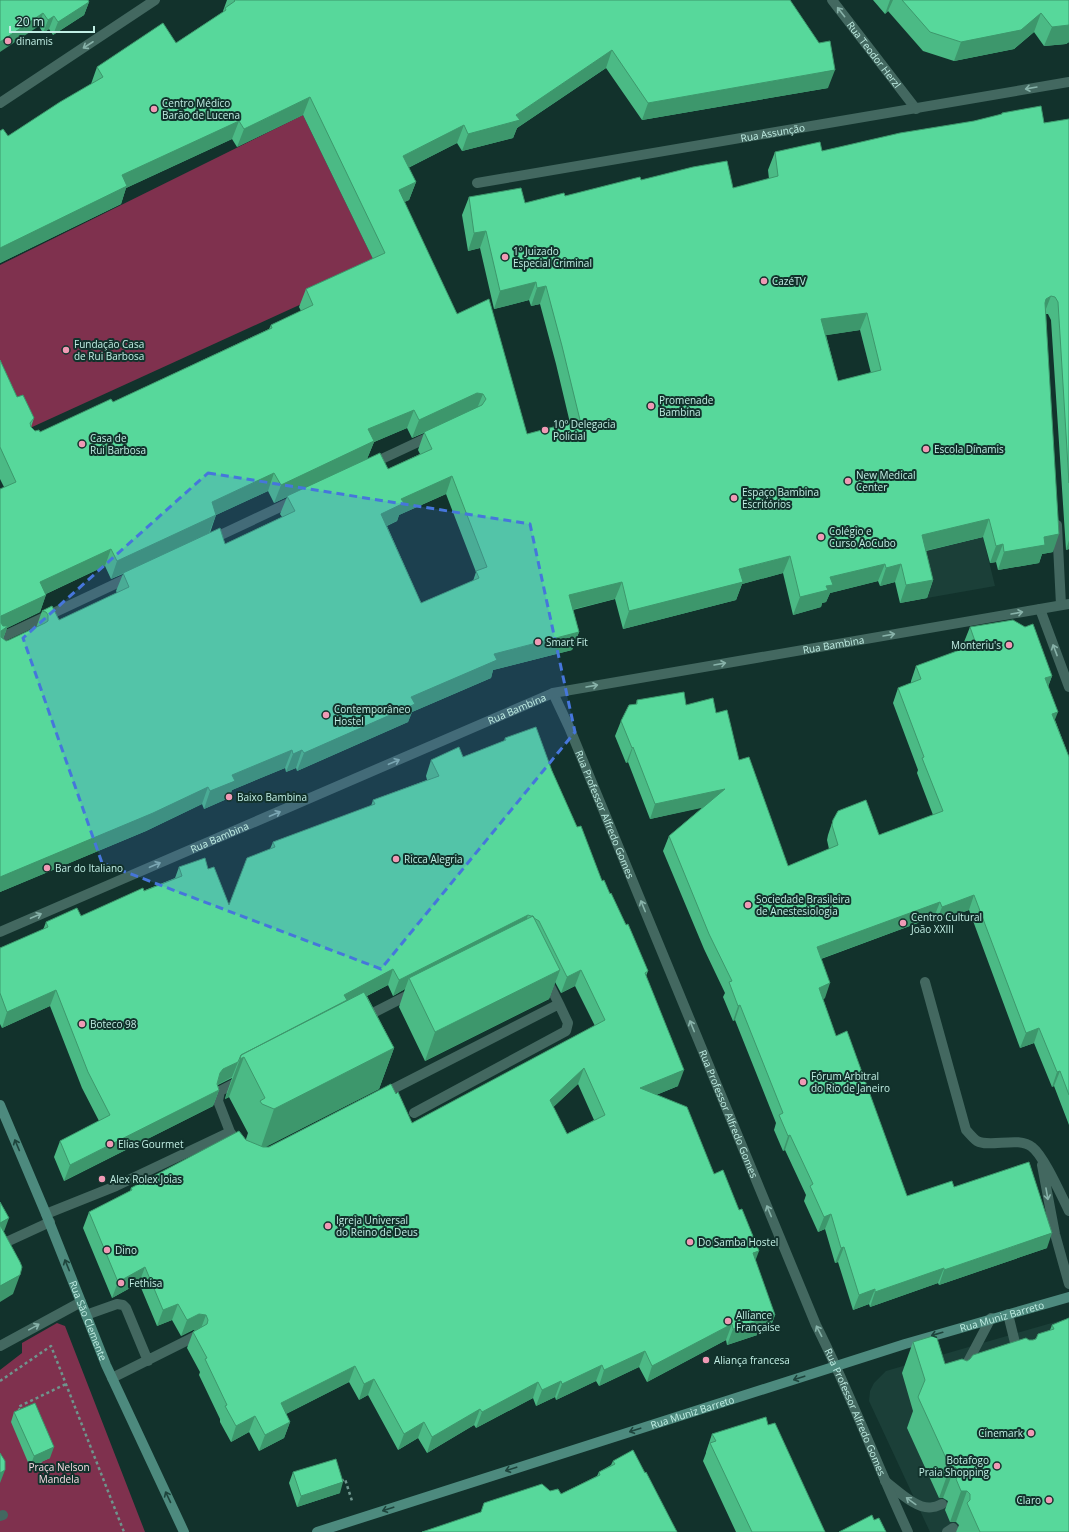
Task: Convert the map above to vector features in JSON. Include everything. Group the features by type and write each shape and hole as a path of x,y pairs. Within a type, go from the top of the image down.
{"main road":[{"name":"Rua São Clemente","path":"0,1105 48,1218 112,1378 184,1532"},
{"name":"Rua Muniz Barreto","path":"317,1532 905,1344 991,1318 1069,1297"}],"street":[{"path":"0,103 155,0"},
{"name":"Rua Teodor Herzl","path":"832,0 916,109"},
{"name":"Rua Assunção","path":"476,183 1069,82"},
{"path":"365,467 444,430"},
{"path":"200,544 301,497"},
{"path":"1056,516 1065,605"},
{"path":"0,638 136,574"},
{"name":"Rua Bambina","path":"0,932 553,693 1065,605"},
{"path":"1040,609 1069,687"},
{"name":"Rua Professor Alfredo Gomes","path":"553,693 572,734 816,1325 836,1366 908,1532"},
{"path":"414,1113 566,1031 568,1023 559,1004 527,940 522,937 220,1091 218,1101 230,1132 243,1150 260,1157 559,1004"},
{"path":"925,982 966,1130 978,1141 1019,1142 1031,1146 1040,1155 1069,1211"},
{"path":"0,1245 48,1218 230,1132"},
{"path":"1040,1155 1054,1234 1069,1284"},
{"path":"0,1346 81,1302"},
{"path":"86,1314 117,1304 126,1308 148,1361"},
{"path":"1008,1314 1020,1365"},
{"path":"959,1378 991,1318"},
{"path":"112,1378 196,1336"},
{"path":"885,1481 917,1505 924,1508 933,1508 942,1504"}],"path":[{"path":"0,1381 51,1346 124,1532"},
{"path":"20,1413 18,1407 66,1384"},
{"path":"40,1460 51,1486"},
{"path":"340,1482 345,1479 358,1518"}],"highlighted area":[{"path":"208,473 530,524 575,732 381,969 102,863 23,638"}],"shaded area":[{"name":"Escola Dínamis","path":"860,330 970,484 995,586 927,598"},
{"name":"Botafogo Praia Shopping","path":"1069,1318 1069,1532 930,1532 869,1401 870,1391 874,1383 886,1371"}],"green space":[{"path":"303,115 378,269 30,428 0,382 0,265"},
{"name":"Praça Nelson Mandela","path":"57,1323 65,1326 145,1532 0,1532 0,1370 22,1353 22,1343"}],"building":[{"path":"0,0 88,0 89,2 58,22 54,16 48,20 43,13 0,42"},
{"path":"234,0 790,0 819,43 830,41 835,70 648,103 612,50 516,115 520,120 468,134 464,125 403,156 416,182 399,190 457,314 489,299 527,434 580,420 562,346 546,286 537,288 536,282 500,291 486,231 474,233 469,197 521,188 525,203 564,193 565,196 640,177 641,180 693,167 727,161 733,188 778,176 775,152 820,142 822,151 900,133 974,121 1002,113 1041,106 1044,123 1069,119 1069,483 1058,302 1055,297 1051,296 1046,299 1045,303 1059,534 1044,537 1045,545 1004,552 1003,544 996,546 989,519 922,535 933,580 906,585 901,564 886,568 885,564 830,577 833,585 826,586 828,590 800,597 790,556 739,569 743,582 629,611 622,582 569,595 579,632 494,654 497,660 411,697 415,704 304,753 302,750 293,754 292,750 232,775 235,781 210,791 208,787 153,813 0,877 0,489 16,482 0,447 0,360 17,397 23,395 34,418 30,423 31,427 35,431 39,430 40,432 111,399 113,402 272,328 271,325 313,305 306,289 385,253 310,97 244,129 239,121 122,175 127,186 0,248 0,131 3,129 8,136 60,102 103,77 97,67 163,23 176,43 226,10 225,8 235,1","holes":["867,313 881,370 838,381 821,319","477,393 483,394 486,399 482,405 424,432 432,449 388,469 380,453 287,496 295,511 225,544 220,528 123,573 129,587 59,620 52,606 42,611 46,612 48,615 48,621 45,623 6,641 1,637 1,631 8,626 3,626 1,623 1,616 46,595 40,582 111,549 117,561 216,515 212,502 274,473 281,485 374,441 368,429 414,410 419,420","452,476 487,567 476,571 479,578 421,603 381,514 404,503 401,499"]},
{"path":"902,0 1069,0 1069,25 1052,27 1041,13 1021,30 961,42 930,32"},
{"path":"1013,620 1025,627 1033,624 1052,676 1045,678 1058,712 1052,714 1069,757 1069,1095 1060,1071 1057,1072 1039,1028 1026,1033 974,895 942,907 940,902 817,947 830,983 819,988 836,1036 847,1031 907,1196 952,1181 954,1187 1029,1162 1052,1233 944,1270 944,1268 875,1292 875,1289 859,1295 844,1247 841,1248 831,1214 824,1217 810,1186 813,1184 790,1135 788,1136 779,1115 783,1113 740,1005 738,1006 729,982 732,981 709,934 669,836 725,789 655,804 633,747 632,748 621,721 629,705 637,704 637,700 684,692 686,705 713,698 716,713 727,710 739,760 749,757 788,866 838,845 832,825 838,811 866,800 879,835 943,811 922,758 924,757 898,688 921,679 916,666 976,644 970,627"},
{"path":"536,727 552,771 577,827 581,826 602,881 604,880 626,925 628,924 648,971 645,973 684,1070 640,1088 687,1107 714,1174 723,1170 739,1210 742,1209 759,1251 753,1253 775,1315 733,1329 732,1324 652,1366 645,1351 604,1370 602,1365 562,1384 561,1381 542,1390 538,1382 482,1412 480,1409 432,1437 424,1422 404,1434 374,1379 364,1384 355,1366 281,1403 290,1422 265,1435 255,1416 236,1426 225,1406 227,1405 205,1359 207,1358 193,1332 207,1324 208,1320 206,1315 199,1314 187,1320 178,1304 163,1310 145,1267 118,1282 89,1212 239,1131 246,1140 263,1147 269,1147 391,1084 396,1094 398,1092 412,1123 605,1020 581,970 567,977 539,921 533,916 528,915 399,980 393,969 344,995 347,1000 241,1055 238,1062 223,1069 220,1073 217,1084 219,1090 70,1165 60,1141 110,1115 88,1072 56,990 7,1012 0,993 0,948 48,927 46,922 77,908 81,916 143,888 144,891 182,876 179,867 205,858 208,869 214,867 229,905 247,858 275,847 273,842 375,804 373,800 439,776 431,760 459,747 463,757 506,740 505,738","holes":["584,1068 605,1115 567,1134 550,1100"]},
{"path":"533,916 560,970 435,1032 409,978"},
{"path":"364,992 394,1048 274,1109 262,1104 260,1101 265,1098 244,1057 240,1059 241,1055"},
{"path":"0,1202 9,1218 0,1223"},
{"path":"0,1225 22,1267 20,1275 0,1286"},
{"name":"Botafogo Praia Shopping","path":"1069,1318 1069,1532 980,1532 967,1503 970,1500 970,1494 967,1491 961,1491 956,1479 960,1475 959,1471 955,1467 950,1467 918,1397 925,1380 913,1342 936,1335 945,1364 962,1359 967,1361 973,1355 1026,1338 1029,1340 1036,1339 1038,1334 1054,1329 1052,1325"},
{"path":"35,1403 54,1447 34,1456 14,1412"},
{"path":"766,1417 768,1425 775,1423 825,1532 752,1532 710,1443 716,1441 712,1434"},
{"path":"633,1450 677,1532 422,1532 481,1512 484,1503 542,1484 550,1491 558,1489 561,1494 600,1475 599,1472 615,1464 613,1461"},
{"path":"0,1453 5,1461 5,1470 0,1473"},
{"path":"336,1459 343,1482 301,1496 293,1472"},
{"path":"872,1515 874,1520 879,1518 886,1532 839,1532"}],"place":[{"name":"dinamis","path":"8,41"},
{"name":"Centro Médico Barão de Lucena","path":"154,109"},
{"name":"1º Juizado Especial Criminal","path":"505,257"},
{"name":"CazéTV","path":"764,281"},
{"name":"Fundação Casa de Rui Barbosa","path":"66,350"},
{"name":"Promenade Bambina","path":"651,406"},
{"name":"10º Delegacia Policial","path":"545,430"},
{"name":"Casa de Rui Barbosa","path":"82,444"},
{"name":"Escola Dínamis","path":"926,449"},
{"name":"New Medical Center","path":"848,481"},
{"name":"Espaço Bambina Escritórios","path":"734,498"},
{"name":"Colégio e Curso AoCubo","path":"821,537"},
{"name":"Smart Fit","path":"538,642"},
{"name":"Monteriu's","path":"1009,645"},
{"name":"Contemporâneo Hostel","path":"326,715"},
{"name":"Baixo Bambina","path":"229,797"},
{"name":"Ricca Alegria","path":"396,859"},
{"name":"Bar do Italiano","path":"47,868"},
{"name":"Sociedade Brasileira de Anestesiologia","path":"748,905"},
{"name":"Centro Cultural João XXIII","path":"903,923"},
{"name":"Boteco 98","path":"82,1024"},
{"name":"Fórum Arbitral do Rio de Janeiro","path":"803,1082"},
{"name":"Elias Gourmet","path":"110,1144"},
{"name":"Alex Rolex Joias","path":"102,1179"},
{"name":"Igreja Universal do Reino de Deus","path":"328,1226"},
{"name":"Do Samba Hostel","path":"690,1242"},
{"name":"Dino","path":"107,1250"},
{"name":"Fethisa","path":"121,1283"},
{"name":"Alliance Française","path":"728,1321"},
{"name":"Aliança francesa","path":"706,1360"},
{"name":"Cinemark","path":"1031,1433"},
{"name":"Botafogo Praia Shopping","path":"997,1466"},
{"name":"Claro","path":"1049,1500"}]}
